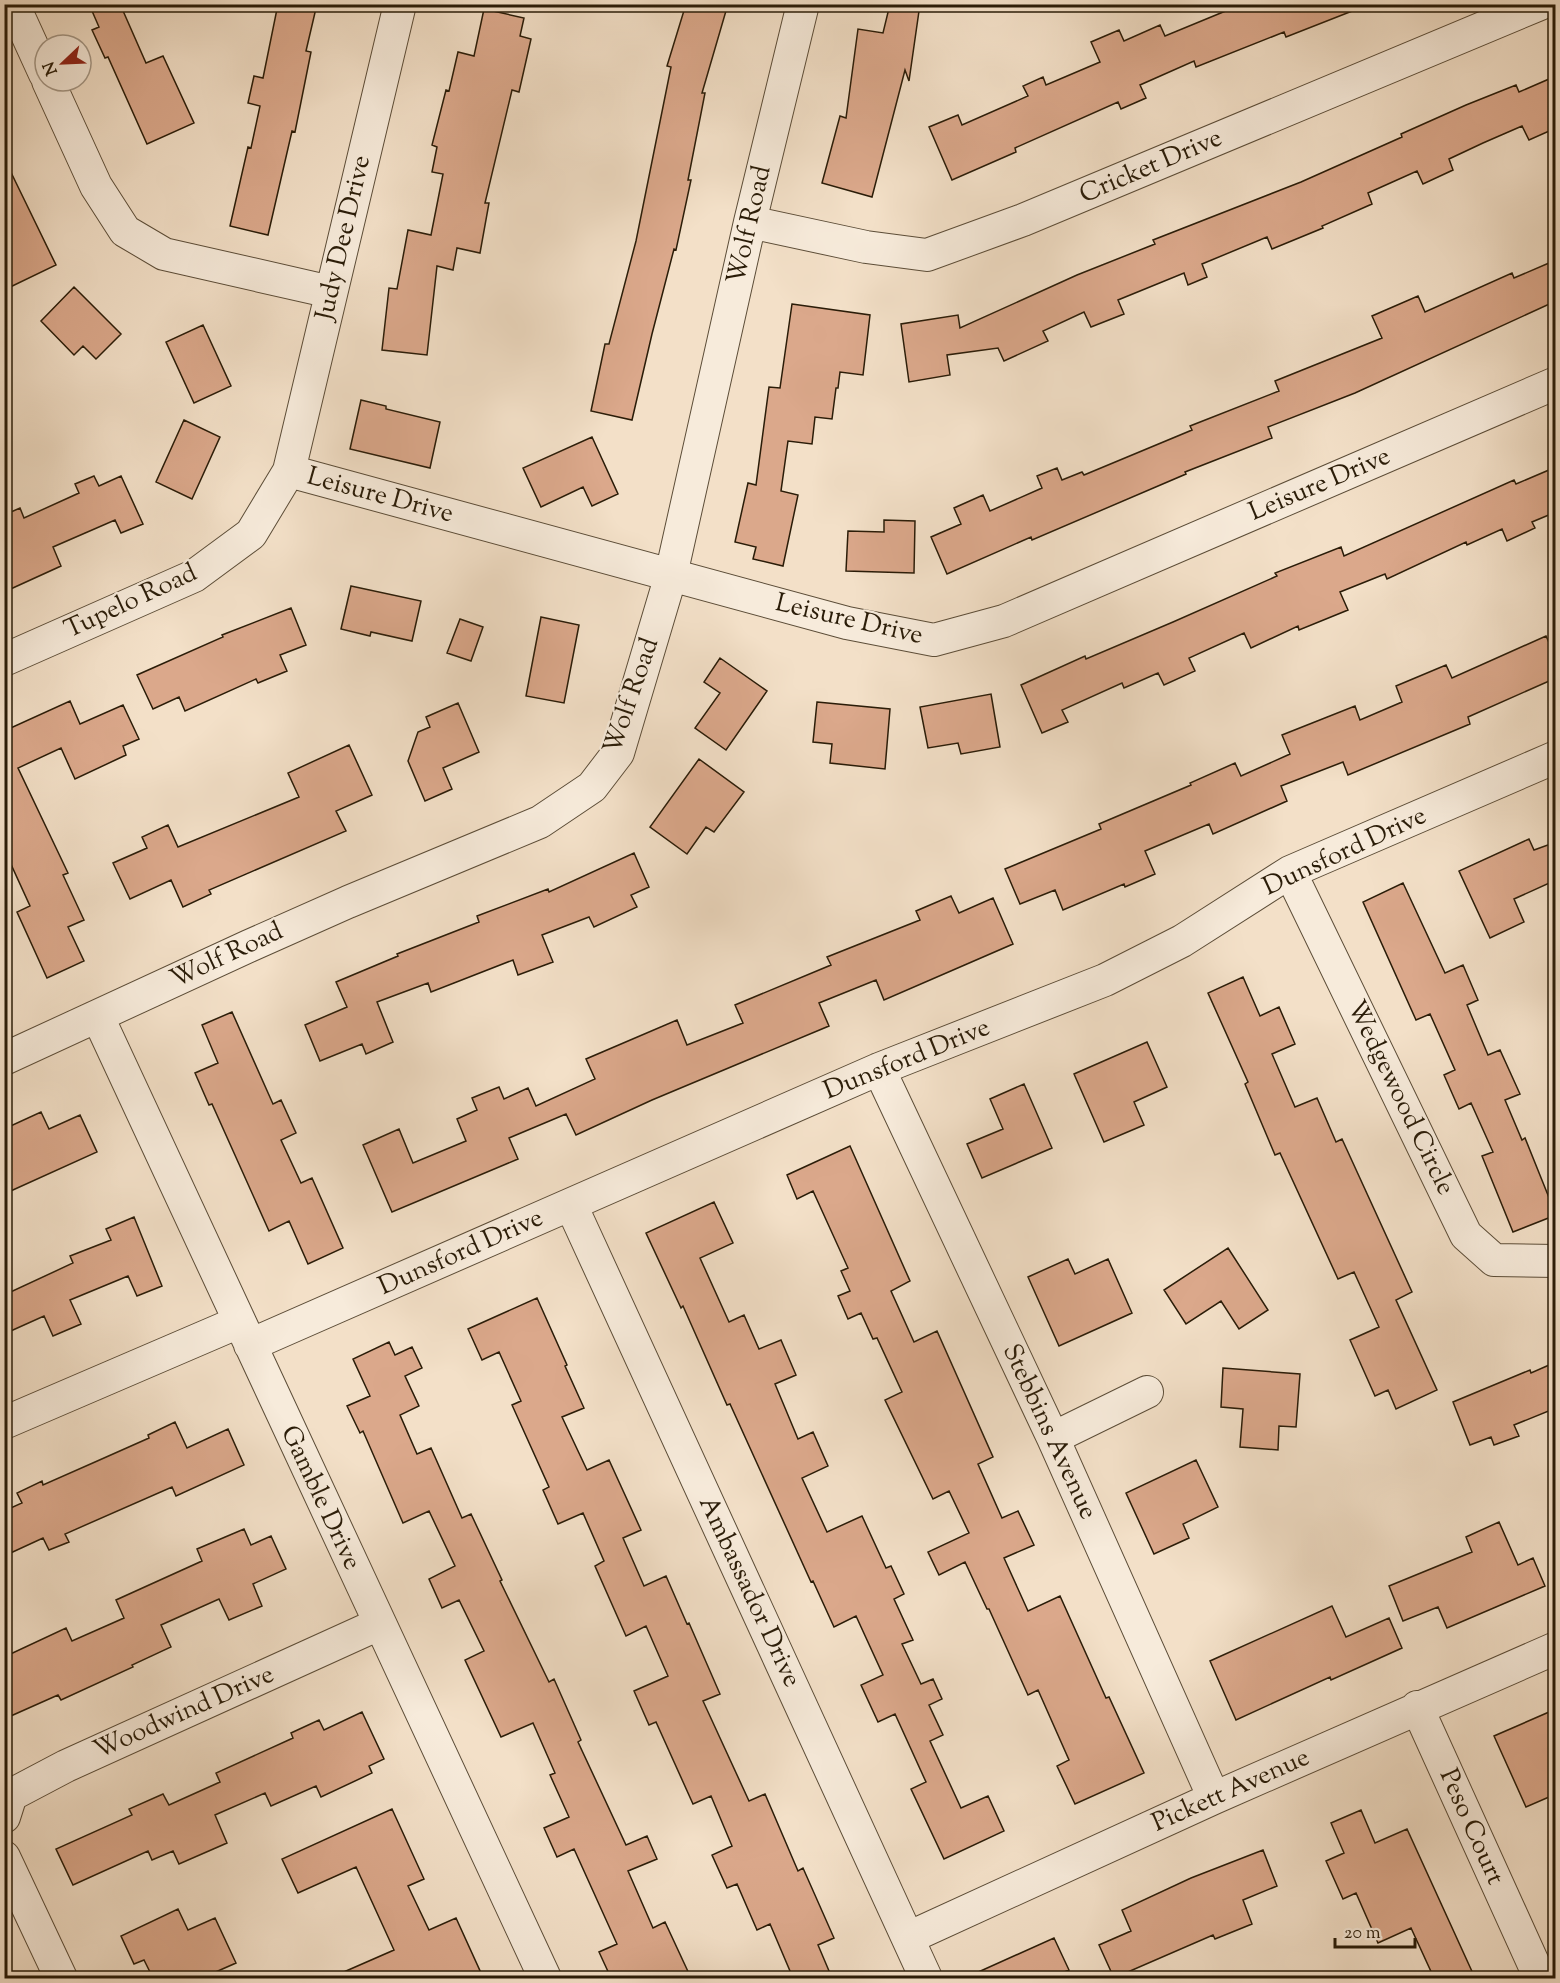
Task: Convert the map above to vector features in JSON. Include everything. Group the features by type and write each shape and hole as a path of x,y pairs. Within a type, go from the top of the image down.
{"street":[{"path":"13,4 33,48"},
{"name":"Judy Dee Drive","path":"289,471 399,4"},
{"name":"Wolf Road","path":"6,1054 98,1017 288,928 540,822 592,787 618,753 670,575 750,222 803,4"},
{"name":"Cricket Drive","path":"750,222 866,247 927,255 1023,220 1540,4"},
{"path":"53,93 96,186 125,231 164,254 331,292"},
{"name":"Leisure Drive","path":"289,471 847,623 934,640 1004,621 1556,383"},
{"name":"Tupelo Road","path":"4,660 194,576 251,534 289,471"},
{"name":"Dunsford Drive","path":"4,1423 244,1334 571,1205 879,1069 1105,980 1182,941 1290,872 1556,758"},
{"name":"Wedgewood Circle","path":"1290,872 1466,1235 1494,1260 1556,1261"},
{"name":"Gamble Drive","path":"98,1017 545,1978"},
{"name":"Stebbins Avenue","path":"879,1069 1053,1438 1214,1798"},
{"name":"Ambassador Drive","path":"571,1205 926,1978"},
{"path":"1053,1438 1147,1392"},
{"name":"Woodwind Drive","path":"4,1817 11,1795 66,1766 379,1624"},
{"name":"Pickett Avenue","path":"908,1938 1417,1707 1556,1648"},
{"name":"Peso Court","path":"1417,1707 1540,1978"},
{"path":"4,1857 61,1978"}],"building":[{"path":"89,4 120,4 146,63 163,56 194,123 147,144 108,57 105,58 92,30 99,27"},
{"path":"278,4 317,4 306,51 311,52 295,132 292,131 268,235 230,226 260,106 248,103 254,76 263,78"},
{"path":"686,4 728,4 702,93 705,93 688,180 691,180 676,250 674,249 632,420 591,411 605,344 609,344 636,241 671,67 667,66"},
{"path":"890,4 920,4 909,81 905,70 872,197 822,183 840,116 846,118 858,29 883,33"},
{"path":"1226,4 1365,6 1286,37 1284,32 1196,67 1194,61 1140,85 1146,98 1121,109 1118,102 1015,148 1016,152 952,180 929,127 958,115 962,125 1028,96 1023,86 1043,77 1046,85 1100,62 1091,42 1119,30 1124,41 1160,25 1165,36 1228,10"},
{"path":"484,9 524,18 520,36 531,39 519,92 512,90 485,203 489,203 480,253 457,248 453,270 437,266 427,355 382,350 389,288 397,289 408,230 431,235 443,174 432,172 437,147 432,145 446,90 449,91 458,52 474,56"},
{"path":"1556,76 1556,128 1529,140 1522,126 1449,159 1453,170 1423,184 1417,171 1368,193 1372,204 1322,226 1323,228 1272,249 1267,237 1202,264 1207,277 1188,285 1184,273 1118,300 1124,314 1091,327 1084,312 1043,331 1048,341 1004,361 998,348 947,355 950,375 909,382 901,324 958,315 960,328 1077,275 1155,244 1153,240 1301,182 1402,137 1401,134 1466,105 1516,85 1519,92"},
{"path":"4,158 56,265 4,290"},
{"path":"1556,260 1556,301 1355,393 1268,427 1272,438 1185,472 1186,474 947,574 931,537 961,524 954,508 983,495 990,511 1042,488 1037,476 1057,468 1062,480 1082,472 1084,475 1192,430 1190,426 1279,391 1275,381 1382,338 1372,316 1418,296 1425,312 1512,273 1514,278"},
{"path":"74,287 121,334 96,359 83,346 74,355 41,321"},
{"path":"792,304 870,315 863,375 840,372 832,419 815,417 812,444 788,441 781,491 798,495 783,566 753,559 756,547 735,542 748,483 756,485 769,387 780,388"},
{"path":"203,325 231,386 194,403 166,342"},
{"path":"361,400 386,406 386,409 440,422 430,468 350,449"},
{"path":"184,420 220,437 192,499 156,482"},
{"path":"592,437 618,494 592,506 583,487 541,507 523,468"},
{"path":"1556,467 1556,512 1532,522 1535,528 1507,541 1502,529 1467,545 1466,542 1387,579 1385,574 1340,592 1348,610 1299,630 1298,626 1251,648 1244,633 1189,658 1195,671 1164,685 1158,673 1124,688 1122,683 1062,710 1068,722 1042,733 1021,685 1085,656 1086,659 1173,622 1277,576 1275,573 1341,547 1344,556 1514,480 1516,484"},
{"path":"94,476 99,486 121,476 143,524 121,533 115,520 53,547 61,566 4,592 4,515 20,508 24,518 79,493 75,484"},
{"path":"884,520 915,521 914,573 846,571 848,531 884,532"},
{"path":"351,586 421,601 412,641 371,632 370,636 341,629"},
{"path":"291,608 306,645 280,655 287,671 258,683 256,679 185,711 179,697 153,709 137,675 223,637 222,635"},
{"path":"541,617 579,625 564,703 526,696"},
{"path":"460,619 483,627 471,661 447,653"},
{"path":"1546,636 1556,658 1556,678 1468,717 1470,724 1348,775 1343,762 1281,786 1287,801 1213,834 1209,824 1145,851 1155,874 1125,887 1124,884 1063,910 1055,890 1020,904 1005,869 1101,829 1099,824 1191,785 1190,783 1235,763 1241,776 1290,754 1282,735 1355,706 1360,720 1402,702 1396,686 1446,665 1452,678"},
{"path":"720,658 767,691 726,750 695,728 720,693 704,682"},
{"path":"991,694 1000,747 961,754 958,743 928,748 920,707"},
{"path":"70,701 80,724 123,705 139,739 123,746 126,755 75,779 61,748 18,768 68,873 63,875 84,920 68,927 84,961 47,978 17,912 30,906 4,849 4,731"},
{"path":"817,702 890,709 885,769 830,763 832,744 813,742"},
{"path":"458,703 479,752 443,768 452,789 425,801 408,761 418,732 430,727 426,717"},
{"path":"349,745 372,795 336,811 346,831 209,890 211,894 183,907 171,880 130,899 113,863 147,848 142,837 168,825 178,847 299,797 288,773"},
{"path":"699,759 744,792 714,832 706,827 687,854 650,827"},
{"path":"1529,839 1534,850 1556,842 1556,880 1514,899 1524,922 1490,938 1459,871"},
{"path":"634,853 649,887 631,895 637,907 594,927 589,917 542,935 553,962 518,975 513,960 431,992 428,983 377,1002 393,1042 366,1054 362,1044 320,1061 305,1025 347,1007 336,982 398,956 397,954 479,922 477,916 548,889 549,892"},
{"path":"1403,883 1445,973 1463,965 1478,1000 1467,1005 1488,1055 1500,1050 1520,1094 1505,1100 1522,1140 1525,1138 1556,1215 1513,1232 1482,1156 1493,1152 1471,1103 1459,1109 1444,1075 1455,1070 1430,1014 1416,1020 1363,902"},
{"path":"951,896 959,913 993,898 1013,944 884,1000 876,980 819,1003 829,1026 652,1100 576,1135 566,1114 509,1138 518,1159 392,1212 363,1145 399,1129 413,1163 466,1141 457,1119 477,1110 472,1098 499,1087 504,1099 528,1088 536,1106 595,1079 586,1059 677,1020 687,1045 743,1023 735,1005 831,965 827,957 920,920 916,911"},
{"path":"1243,977 1260,1016 1279,1007 1295,1044 1272,1054 1295,1107 1317,1098 1336,1142 1342,1139 1412,1292 1396,1300 1437,1390 1396,1409 1388,1390 1375,1396 1350,1340 1379,1327 1354,1272 1338,1279 1280,1153 1275,1155 1245,1084 1248,1082 1208,993"},
{"path":"232,1012 273,1104 281,1100 296,1133 281,1140 301,1183 312,1178 343,1248 308,1264 289,1221 269,1231 212,1104 209,1105 195,1073 218,1063 202,1025"},
{"path":"1147,1042 1167,1087 1134,1102 1144,1125 1104,1142 1074,1074"},
{"path":"1024,1084 1052,1148 982,1178 967,1144 1003,1129 990,1099"},
{"path":"41,1112 49,1129 80,1115 97,1152 4,1194 4,1129"},
{"path":"850,1146 910,1281 891,1291 914,1342 937,1331 993,1457 978,1464 1002,1518 1018,1511 1034,1545 1004,1558 1028,1611 1060,1596 1106,1698 1109,1697 1144,1773 1075,1804 1057,1766 1069,1760 1038,1690 1028,1695 965,1562 939,1575 928,1552 969,1533 949,1491 933,1499 885,1400 902,1392 877,1338 873,1339 861,1313 848,1319 838,1296 850,1291 841,1271 848,1268 813,1191 797,1199 787,1175"},
{"path":"714,1202 733,1243 700,1258 729,1322 744,1315 759,1349 781,1340 796,1375 775,1384 798,1439 813,1432 828,1466 802,1478 827,1532 862,1516 886,1568 891,1566 904,1594 894,1599 913,1640 902,1644 921,1684 933,1679 942,1699 929,1705 943,1735 930,1741 961,1808 988,1796 1004,1831 944,1859 911,1789 926,1782 895,1714 878,1722 861,1685 883,1675 856,1616 834,1627 813,1581 811,1582 730,1404 727,1405 683,1306 681,1308 646,1233"},
{"path":"134,1217 162,1286 137,1296 128,1276 70,1300 81,1324 53,1336 44,1316 4,1334 4,1295 73,1263 70,1256 111,1240 106,1229"},
{"path":"1228,1248 1268,1310 1239,1329 1221,1301 1186,1324 1164,1290"},
{"path":"1068,1259 1075,1274 1108,1259 1132,1313 1059,1346 1028,1277"},
{"path":"537,1298 584,1408 562,1417 587,1470 609,1460 641,1530 623,1538 644,1586 666,1576 687,1624 689,1623 720,1694 703,1701 749,1801 765,1794 798,1871 803,1868 834,1938 818,1945 832,1978 793,1978 770,1924 757,1930 737,1884 727,1888 712,1855 732,1846 711,1796 693,1804 656,1722 649,1725 634,1691 668,1676 646,1626 626,1636 595,1566 604,1561 583,1513 558,1524 543,1490 549,1487 512,1405 521,1401 499,1352 482,1360 468,1329"},
{"path":"389,1342 395,1355 412,1347 422,1368 405,1376 419,1406 400,1415 417,1454 431,1448 462,1518 471,1514 502,1580 500,1581 549,1682 554,1679 581,1740 578,1742 626,1845 647,1836 657,1859 628,1871 653,1928 665,1922 691,1978 611,1978 599,1952 617,1944 574,1849 557,1857 544,1828 569,1817 550,1775 555,1773 533,1723 501,1737 465,1660 484,1651 459,1600 442,1608 429,1579 455,1566 429,1511 403,1523 363,1431 360,1433 347,1406 370,1396 353,1359"},
{"path":"1556,1362 1556,1408 1514,1425 1519,1436 1494,1445 1491,1437 1470,1445 1453,1402 1530,1370 1531,1373"},
{"path":"1223,1368 1300,1374 1296,1427 1279,1426 1278,1450 1240,1447 1243,1409 1221,1407"},
{"path":"175,1422 187,1448 228,1429 244,1465 176,1496 172,1487 65,1534 69,1542 49,1550 43,1538 4,1556 4,1511 22,1503 17,1493 42,1481 43,1485 149,1438 148,1435"},
{"path":"1196,1460 1218,1507 1183,1524 1189,1538 1154,1554 1126,1493"},
{"path":"1499,1522 1518,1565 1533,1558 1545,1586 1447,1628 1438,1607 1403,1621 1389,1586 1472,1552 1466,1537"},
{"path":"244,1529 251,1545 271,1536 286,1569 253,1584 262,1606 229,1620 219,1599 161,1625 171,1647 61,1700 58,1695 4,1719 4,1657 66,1628 72,1641 124,1618 116,1600 202,1561 197,1549"},
{"path":"1332,1606 1346,1637 1389,1618 1402,1648 1331,1680 1330,1677 1236,1720 1210,1661"},
{"path":"1556,1709 1556,1794 1526,1807 1494,1736"},
{"path":"362,1712 384,1759 369,1766 372,1773 321,1797 316,1786 271,1806 265,1793 215,1815 227,1843 179,1864 173,1851 152,1860 148,1851 73,1885 56,1849 132,1815 129,1809 163,1794 169,1805 220,1782 216,1773 293,1738 291,1733 319,1720 324,1730"},
{"path":"392,1809 424,1879 408,1886 429,1930 456,1918 481,1973 470,1978 330,1978 394,1950 356,1867 298,1893 282,1859"},
{"path":"1361,1810 1375,1843 1407,1829 1475,1978 1434,1978 1411,1928 1378,1943 1356,1893 1343,1899 1326,1861 1344,1853 1331,1823"},
{"path":"1263,1850 1277,1886 1243,1900 1252,1924 1215,1939 1213,1935 1114,1978 1099,1945 1131,1931 1122,1910 1191,1878"},
{"path":"178,1909 188,1930 215,1918 236,1963 202,1978 153,1978 144,1960 134,1964 121,1936"},
{"path":"1054,1938 1069,1970 1050,1978 965,1978"}]}
